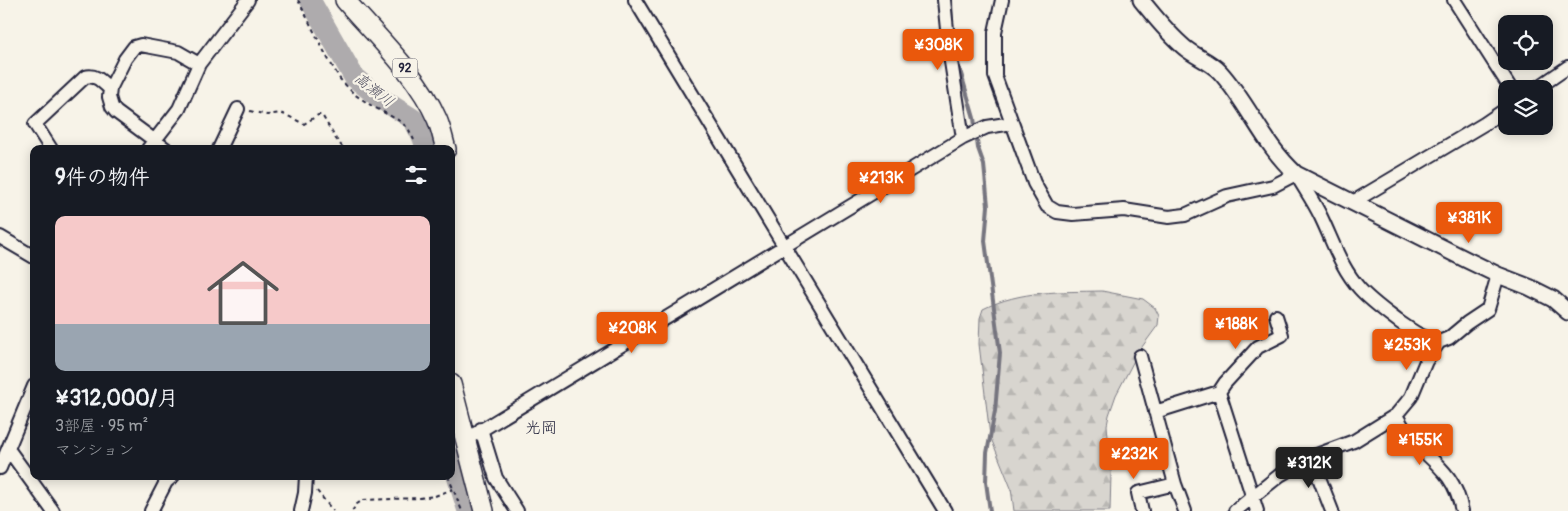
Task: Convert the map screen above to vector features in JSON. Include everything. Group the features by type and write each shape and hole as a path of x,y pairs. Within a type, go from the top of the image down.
{"main road":[{"name":"92","path":"345,0 416,83 438,120 445,145"},
{"path":"455,401 464,440 478,482 484,511"}],"street":[{"path":"199,64 178,52 141,45 134,46 125,59 110,89 109,97 116,112 152,144 179,109 199,64 248,0"},
{"path":"635,0 945,511"},
{"path":"944,0 962,138"},
{"path":"1002,0 995,32 995,76 1040,197 1047,206 1057,212 1073,214 1124,210 1169,217 1185,215 1227,196 1273,186 1296,174"},
{"path":"1141,0 1162,26 1186,49 1219,71 1266,141 1296,174 1498,275 1530,287 1553,299 1568,312"},
{"path":"1454,0 1505,80"},
{"path":"1549,80 1568,67"},
{"path":"49,145 35,124 86,77 92,75 97,77 110,89"},
{"path":"221,145 238,109"},
{"path":"1353,202 1498,114"},
{"path":"464,440 962,138 987,127 1012,123"},
{"path":"1296,174 1321,217 1334,249 1346,271 1360,288 1383,310 1427,340 1438,342 1448,338 1467,322 1488,309 1498,275"},
{"path":"0,237 30,255"},
{"path":"1155,412 1219,392 1258,347 1282,335 1276,316"},
{"path":"1235,511 1280,475 1311,457 1354,440 1396,415 1411,397 1426,361 1438,342"},
{"path":"1140,356 1175,484 1185,511"},
{"path":"1219,392 1257,511"},
{"path":"0,468 30,396"},
{"path":"1396,415 1403,428 1418,446 1443,469 1452,482 1460,500 1462,511"},
{"path":"481,429 496,478 517,511"},
{"path":"8,449 52,511"},
{"path":"1311,457 1332,511"},
{"path":"151,511 168,480"},
{"path":"301,511 306,493 306,480"},
{"path":"1142,511 1138,494 1175,484"}],"path":[{"path":"298,0 340,79 354,94 408,128 414,140"},
{"path":"238,109 267,115 280,113 304,124 318,115 322,115 341,145"},
{"path":"307,480 333,511"},
{"path":"450,480 462,511"},
{"path":"352,511 363,500 420,498 435,496 453,489"}],"green space":[{"path":"1102,291 1143,299 1155,308 1159,316 1158,325 1139,351 1116,395 1109,415 1107,425 1111,474 1110,511 1014,511 1011,488 990,436 979,344 980,318 983,309 1026,295"}],"waterway":[{"name":"高瀬川","path":"310,0 354,77 378,97 413,119 425,145"},
{"path":"951,0 952,23"},
{"path":"957,60 974,118 978,148 984,165 988,206 985,241 1000,353 995,411 987,453 986,482 990,511"},
{"name":"高瀬川","path":"455,470 468,511"}],"district":[{"name":"光岡","path":"541,428"}]}
